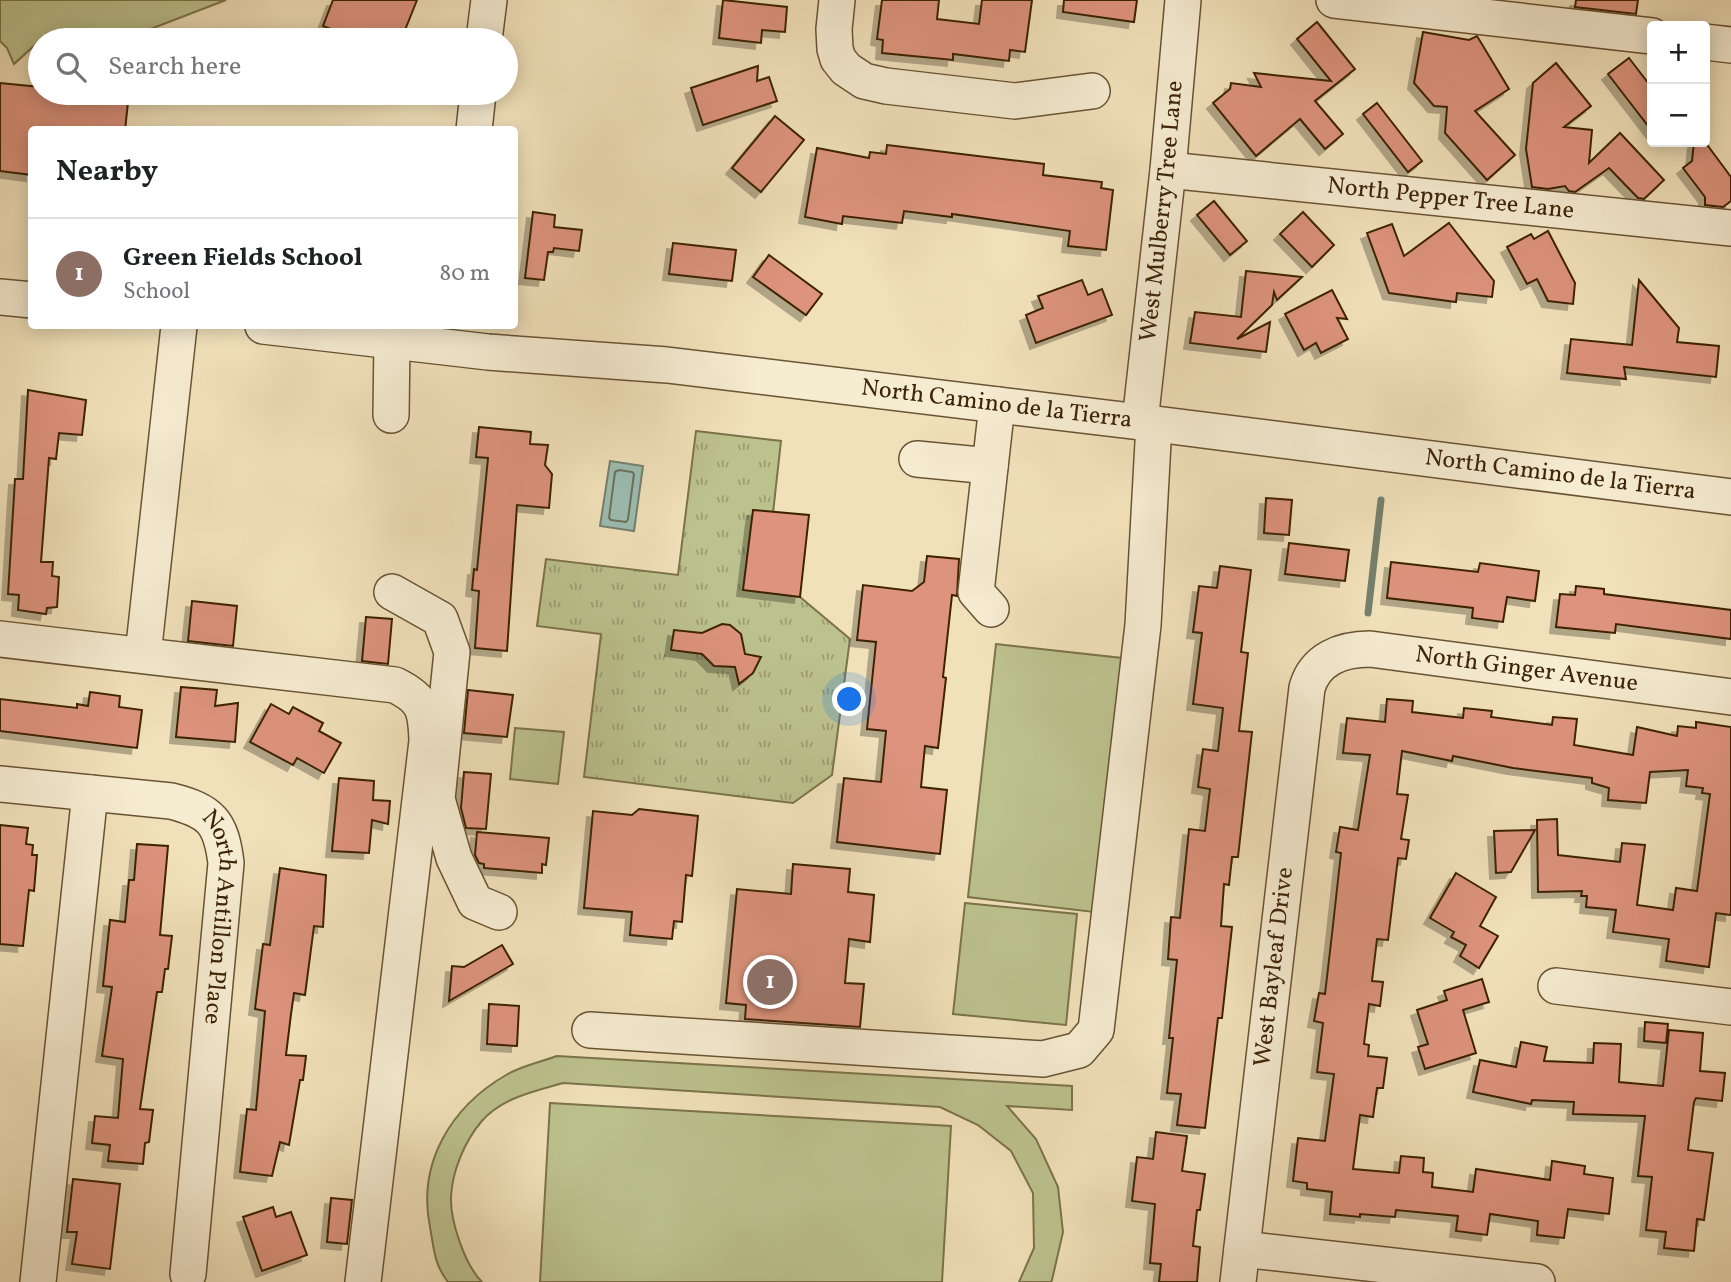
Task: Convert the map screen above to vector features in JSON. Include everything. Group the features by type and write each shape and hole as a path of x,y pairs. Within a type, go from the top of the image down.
{"street":[{"path":"486,28 489,0"},
{"path":"837,0 834,42 838,59 837,76 855,76 875,85 1015,101 1092,91"},
{"name":"West Mulberry Tree Lane","path":"590,1030 1043,1059 1079,1050 1096,1030 1143,625 1147,423 1183,0"},
{"path":"1334,0 1647,35"},
{"path":"1710,43 1731,45"},
{"path":"474,126 477,105"},
{"name":"North Pepper Tree Lane","path":"1168,170 1731,228"},
{"path":"0,297 28,300"},
{"path":"143,656 179,329"},
{"name":"North Camino de la Tierra","path":"290,329 391,340 428,334 488,352 667,365 1731,497"},
{"path":"391,340 391,415"},
{"path":"991,609 976,592 997,405"},
{"path":"916,459 990,466"},
{"path":"392,592 440,619 452,652 437,799 454,858 475,902 499,912"},
{"path":"0,639 395,685 415,695 426,714 427,741 363,1282"},
{"name":"North Ginger Avenue","path":"1326,652 1370,649 1731,697"},
{"name":"West Bayleaf Drive","path":"1240,1266 1307,688 1326,652"},
{"name":"North Antillon Place","path":"0,784 172,801 223,814 219,832 226,863 188,1274"},
{"path":"38,1282 90,793"},
{"path":"1556,986 1731,1007"},
{"path":"1240,1266 1537,1282"}],"green space":[{"path":"0,0 226,0 153,28 28,28 28,51 14,64 7,48 0,41"},
{"path":"696,431 781,441 773,513 743,590 800,597 850,639 832,775 793,803 584,777 601,634 537,626 546,559 678,575"},
{"path":"996,644 1131,659 1102,913 968,897"},
{"path":"515,728 564,732 558,784 510,779"},
{"path":"965,903 1077,914 1066,1025 953,1014"},
{"path":"557,1056 1072,1086 1072,1110 1007,1106 1036,1139 1058,1187 1063,1232 1052,1280 1019,1282 1034,1248 1033,1193 1011,1151 978,1125 940,1107 563,1083 508,1101 489,1114 470,1138 454,1177 451,1207 464,1254 482,1282 448,1282 435,1256 427,1203 434,1159 442,1139 454,1120 486,1088 512,1072"},
{"path":"550,1103 951,1126 942,1282 540,1282"}],"water":[{"path":"610,461 643,466 634,531 600,526"}],"building":[{"path":"333,0 417,0 406,28 323,26"},
{"path":"723,0 787,7 785,32 762,30 761,43 719,38"},
{"path":"882,0 939,0 937,19 979,24 982,0 1032,0 1025,52 1010,50 1009,61 953,54 953,60 882,53 883,40 877,39"},
{"path":"1064,0 1137,0 1134,22 1063,12"},
{"path":"1576,0 1638,0 1636,14 1575,7"},
{"path":"1317,22 1355,69 1315,101 1343,134 1325,149 1300,119 1256,156 1213,103 1230,89 1231,83 1261,87 1254,73 1331,81 1297,39"},
{"path":"1423,32 1469,40 1477,36 1509,89 1475,111 1515,155 1487,180 1445,133 1447,107 1434,106 1414,83"},
{"path":"1629,58 1647,81 1647,125 1608,74"},
{"path":"1556,63 1591,106 1564,127 1592,130 1589,163 1620,133 1664,180 1644,199 1638,198 1609,168 1575,192 1569,191 1565,186 1548,189 1532,187 1526,149 1533,83"},
{"path":"758,66 757,81 769,77 777,101 703,125 691,88"},
{"path":"0,83 28,86 28,105 128,105 125,126 28,126 28,174 0,171"},
{"path":"1377,103 1422,161 1408,172 1363,114"},
{"path":"775,116 804,140 761,192 732,168"},
{"path":"887,145 1044,164 1043,175 1102,182 1101,188 1113,190 1106,250 1068,246 1070,231 952,214 952,217 904,211 902,223 843,216 842,224 805,217 817,148 869,158 870,152 886,154"},
{"path":"1693,147 1709,147 1731,177 1731,201 1723,207 1705,205 1705,197 1683,168 1692,161"},
{"path":"1214,201 1247,241 1230,255 1197,215"},
{"path":"533,212 555,215 554,227 582,230 579,251 554,248 553,252 548,252 544,280 525,278"},
{"path":"1303,212 1334,245 1312,267 1280,234"},
{"path":"1449,223 1494,281 1492,297 1457,293 1456,302 1389,293 1367,233 1392,224 1404,256"},
{"path":"1548,231 1575,283 1573,304 1548,301 1537,279 1527,284 1507,247 1531,234 1534,239"},
{"path":"673,243 736,250 732,281 669,274"},
{"path":"769,255 822,294 806,315 753,277"},
{"path":"1246,271 1302,277 1277,300 1274,292 1272,305 1237,339 1270,322 1266,352 1190,343 1195,312 1241,317"},
{"path":"1082,280 1088,295 1102,289 1112,315 1036,343 1026,315 1043,308 1038,296"},
{"path":"1639,280 1679,328 1677,342 1719,346 1716,377 1624,367 1626,379 1567,373 1571,339 1632,345"},
{"path":"1332,290 1347,319 1337,318 1348,339 1321,353 1316,343 1304,350 1285,314"},
{"path":"28,390 86,400 82,435 59,433 56,459 49,458 41,562 53,562 52,576 59,577 57,607 47,608 46,614 18,610 19,595 8,594 15,479 23,479"},
{"path":"479,427 531,432 530,444 548,445 545,465 552,474 549,508 517,505 507,651 475,648 479,591 472,590 474,569 477,570 488,458 476,457"},
{"path":"1266,498 1292,500 1289,535 1264,533"},
{"path":"753,510 809,515 800,597 743,590"},
{"path":"1289,543 1349,550 1345,581 1285,574"},
{"path":"927,556 959,559 957,596 952,595 938,748 925,746 921,787 947,790 940,854 837,842 844,778 881,782 886,731 867,729 876,642 857,640 863,585 912,591 924,582"},
{"path":"1391,562 1478,572 1480,563 1539,571 1535,601 1507,597 1503,622 1472,618 1473,608 1387,598"},
{"path":"1220,566 1251,570 1241,652 1248,653 1239,731 1252,732 1238,857 1232,857 1229,885 1224,884 1221,926 1232,927 1222,1018 1218,1018 1205,1128 1177,1125 1181,1094 1167,1093 1173,1038 1169,1038 1177,960 1168,959 1171,917 1180,918 1189,829 1205,831 1210,789 1198,787 1203,749 1218,751 1223,708 1193,704 1202,633 1193,632 1199,586 1217,588"},
{"path":"1576,586 1604,589 1604,594 1731,610 1731,639 1616,624 1615,633 1556,627 1560,594 1575,595"},
{"path":"192,601 237,606 233,646 188,641"},
{"path":"366,617 392,619 388,664 362,661"},
{"path":"722,624 730,625 741,634 745,654 761,657 753,673 739,684 735,667 714,666 702,654 671,650 674,630 702,633"},
{"path":"181,687 217,690 215,706 238,703 235,742 176,737"},
{"path":"468,690 513,695 507,737 464,733"},
{"path":"90,692 120,696 119,707 142,710 137,748 0,731 0,699 77,708 77,704 88,706"},
{"path":"1387,699 1413,701 1412,712 1463,718 1464,708 1492,711 1491,717 1552,725 1553,717 1577,719 1574,745 1633,755 1637,727 1677,736 1678,726 1696,728 1696,722 1731,727 1731,915 1716,913 1709,967 1666,961 1669,939 1613,932 1616,910 1586,907 1587,896 1581,896 1582,891 1538,892 1537,820 1557,819 1558,855 1620,862 1622,843 1645,845 1637,905 1673,910 1676,888 1697,891 1710,794 1702,793 1703,788 1686,786 1688,770 1650,772 1646,803 1608,800 1609,788 1592,783 1592,778 1513,768 1453,756 1452,761 1402,751 1397,794 1408,795 1401,839 1409,840 1406,859 1398,858 1388,940 1377,939 1372,981 1383,982 1380,1006 1369,1004 1364,1044 1369,1045 1368,1056 1387,1058 1383,1088 1377,1088 1373,1117 1360,1115 1353,1169 1399,1173 1401,1156 1424,1158 1423,1172 1433,1173 1432,1187 1473,1192 1476,1169 1550,1180 1552,1161 1585,1166 1584,1174 1613,1178 1609,1214 1568,1209 1564,1238 1537,1235 1538,1221 1490,1214 1487,1235 1456,1231 1458,1216 1396,1210 1395,1217 1330,1214 1332,1192 1307,1189 1307,1183 1293,1181 1298,1138 1325,1141 1334,1074 1317,1072 1323,1023 1314,1021 1319,993 1325,994 1341,853 1336,852 1340,827 1358,830 1370,755 1343,753 1347,718 1385,722"},
{"path":"271,704 289,714 293,707 323,723 319,731 341,743 324,773 297,758 293,765 250,742"},
{"path":"464,772 491,774 486,829 466,828 461,808"},
{"path":"339,778 374,781 373,800 390,801 388,824 372,820 369,853 332,851"},
{"path":"639,809 698,816 692,876 686,875 682,922 674,921 672,939 630,935 632,912 584,908 593,811 632,815"},
{"path":"0,825 28,828 26,844 33,845 32,855 37,855 34,891 29,890 23,946 0,944"},
{"path":"1535,830 1511,872 1496,873 1494,831"},
{"path":"477,832 549,838 546,865 542,864 542,873 484,868 484,864 479,863 475,855"},
{"path":"137,844 168,846 160,935 172,936 162,992 157,992 140,1109 153,1110 143,1164 108,1161 110,1145 92,1143 95,1116 118,1118 123,1059 102,1056 112,987 103,986 110,920 125,922 129,880 134,880"},
{"path":"793,864 850,869 848,892 874,895 870,942 849,939 845,983 864,984 860,1027 745,1019 746,1005 726,1003 737,889 791,894"},
{"path":"280,868 326,875 323,927 314,926 305,995 294,993 286,1055 306,1056 303,1080 300,1080 289,1145 280,1142 272,1176 240,1172 247,1109 256,1110 265,1011 255,1009 263,944 270,945"},
{"path":"1456,873 1496,897 1480,926 1498,936 1479,968 1460,956 1466,945 1451,937 1454,932 1430,918"},
{"path":"502,945 513,964 449,1001 452,966 464,967"},
{"path":"1482,979 1489,1002 1463,1010 1476,1053 1425,1069 1418,1047 1428,1044 1417,1010 1447,1000 1444,991"},
{"path":"489,1004 519,1006 517,1046 487,1044"},
{"path":"1645,1022 1668,1024 1666,1043 1644,1041"},
{"path":"1669,1030 1703,1033 1700,1071 1725,1073 1722,1101 1696,1098 1694,1102 1688,1150 1713,1153 1704,1220 1697,1219 1694,1251 1664,1248 1666,1232 1646,1230 1652,1177 1638,1176 1645,1116 1573,1114 1574,1102 1532,1100 1531,1104 1473,1092 1480,1060 1516,1067 1521,1042 1547,1047 1544,1061 1593,1063 1594,1043 1621,1044 1619,1082 1663,1086"},
{"path":"1156,1132 1187,1136 1182,1171 1205,1174 1193,1246 1200,1247 1197,1282 1159,1282 1161,1264 1150,1263 1155,1204 1132,1201 1137,1157 1153,1159"},
{"path":"73,1179 120,1184 110,1269 72,1264 77,1232 67,1232"},
{"path":"331,1198 352,1200 347,1244 327,1242"},
{"path":"273,1207 276,1217 291,1212 307,1255 262,1271 243,1217"}],"waterway":[{"path":"1368,613 1381,500"}],"place":[{"name":"Green Fields School","path":"770,982"}]}
